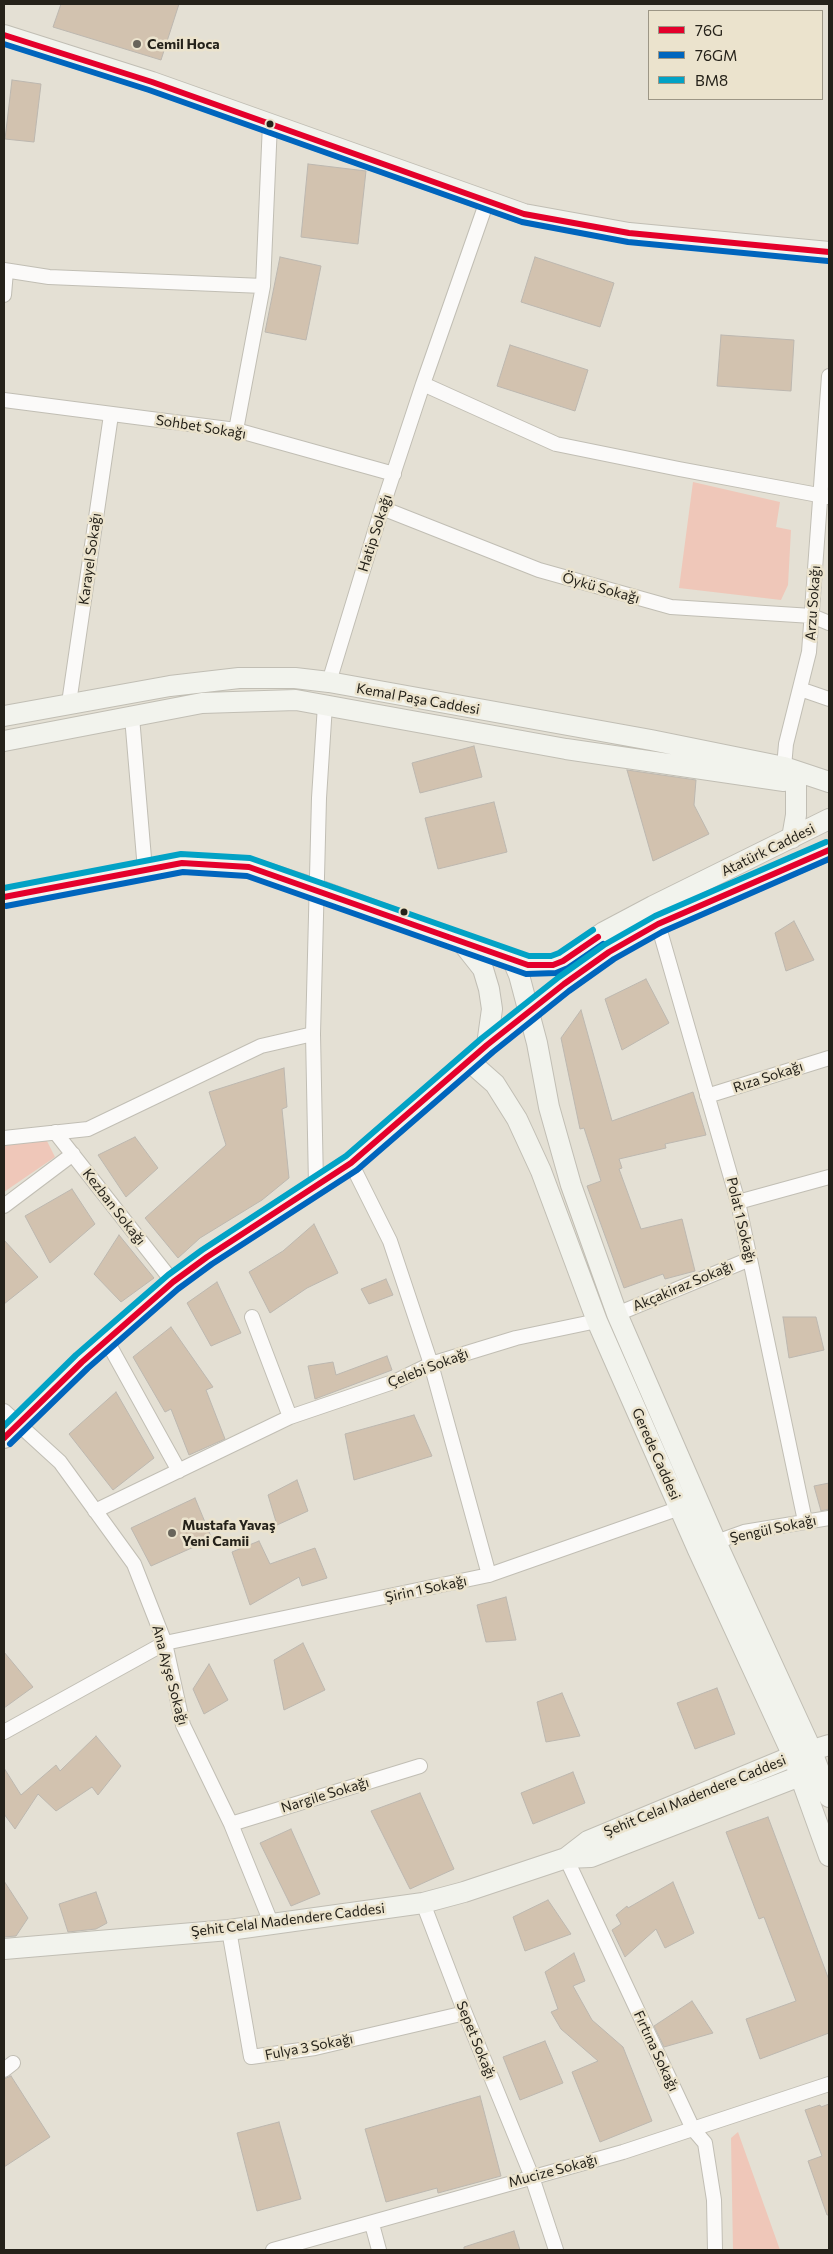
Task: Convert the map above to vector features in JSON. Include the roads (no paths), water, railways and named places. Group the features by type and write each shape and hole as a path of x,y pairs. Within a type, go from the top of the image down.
{"street":[{"path":"4,38 152,82 524,214 629,233 829,252"},
{"path":"236,430 263,286 270,123"},
{"name":"Hatip Sokağı","path":"329,682 382,508 487,201"},
{"path":"4,295 5,271 49,276 263,286"},
{"name":"Arzu Sokağı","path":"784,767 786,744 809,652 825,496 829,376"},
{"path":"423,384 556,444 679,470 825,496"},
{"name":"Sohbet Sokağı","path":"4,400 236,430 394,474"},
{"name":"Karayel Sokağı","path":"69,703 111,415"},
{"name":"Öykü Sokağı","path":"382,508 539,570 671,607 812,616 829,623"},
{"name":"Kemal Paşa Caddesi","path":"4,716 170,686 240,678 295,678 329,682 642,738 784,767 829,782"},
{"path":"316,1185 313,1034 316,889 325,705 329,682"},
{"path":"800,689 829,700"},
{"name":"Kemal Paşa Caddesi","path":"4,741 202,703 296,700 566,749 796,783 829,792"},
{"path":"132,717 145,870"},
{"path":"784,767 796,783 796,815 792,838"},
{"name":"Atatürk Caddesi","path":"4,897 182,863 249,867 316,889 463,944 513,961 540,966 563,961 604,932 829,819"},
{"name":"Atatürk Caddesi","path":"8,1425 173,1282 351,1163 487,1045 564,984 609,952 658,924 829,850"},
{"name":"Polat 1 Sokağı","path":"658,924 738,1202 805,1521"},
{"path":"463,944 483,969 489,989 492,1009 487,1045"},
{"name":"Gerede Caddesi","path":"513,961 529,1013 549,1107 571,1185 617,1314 716,1542 811,1750 816,1770 829,1856"},
{"path":"4,1138 88,1129 261,1046 313,1034"},
{"name":"Rıza Sokağı","path":"706,1096 829,1058"},
{"name":"Gerede Caddesi","path":"469,1061 495,1084 517,1120 541,1171 598,1321 698,1550 811,1750"},
{"name":"Kezban Sokağı","path":"55,1132 173,1282"},
{"path":"4,1206 73,1154"},
{"path":"351,1163 390,1241 431,1364 489,1575"},
{"path":"738,1202 829,1177"},
{"name":"Akçakiraz Sokağı","path":"617,1314 750,1259"},
{"path":"598,1321 617,1314"},
{"path":"252,1317 290,1418"},
{"name":"Çelebi Sokağı","path":"95,1511 290,1418 396,1381 431,1364 516,1338 598,1321"},
{"path":"107,1341 179,1470"},
{"name":"Ana Ayşe Sokağı","path":"8,1425 60,1462 134,1564 164,1643 183,1725 231,1824 272,1925"},
{"name":"Şirin 1 Sokağı","path":"4,1732 164,1643 489,1575 680,1508"},
{"name":"Şengül Sokağı","path":"716,1542 744,1532 829,1518"},
{"path":"698,1550 716,1542"},
{"name":"Şehit Celal Madendere Caddesi","path":"566,1858 588,1840 811,1750"},
{"name":"Nargile Sokağı","path":"231,1824 420,1766"},
{"name":"Gerede Caddesi","path":"816,1770 829,1797"},
{"name":"Şehit Celal Madendere Caddesi","path":"4,1949 229,1930 423,1903 464,1892 566,1858 592,1857 816,1770"},
{"name":"Fırtına Sokağı","path":"566,1858 693,2129 705,2143 714,2200 715,2250"},
{"name":"Sepet Sokağı","path":"423,1903 465,2013 532,2177 556,2250"},
{"name":"Fulya 3 Sokağı","path":"229,1930 251,2057 315,2048 465,2013"},
{"name":"Mucize Sokağı","path":"273,2250 372,2224 623,2152 829,2084"},
{"path":"372,2224 379,2250"}],"place":[{"name":"Cemil Hoca","path":"137,44"},
{"name":"Mustafa Yavaş Yeni Camii","path":"172,1533"}]}
